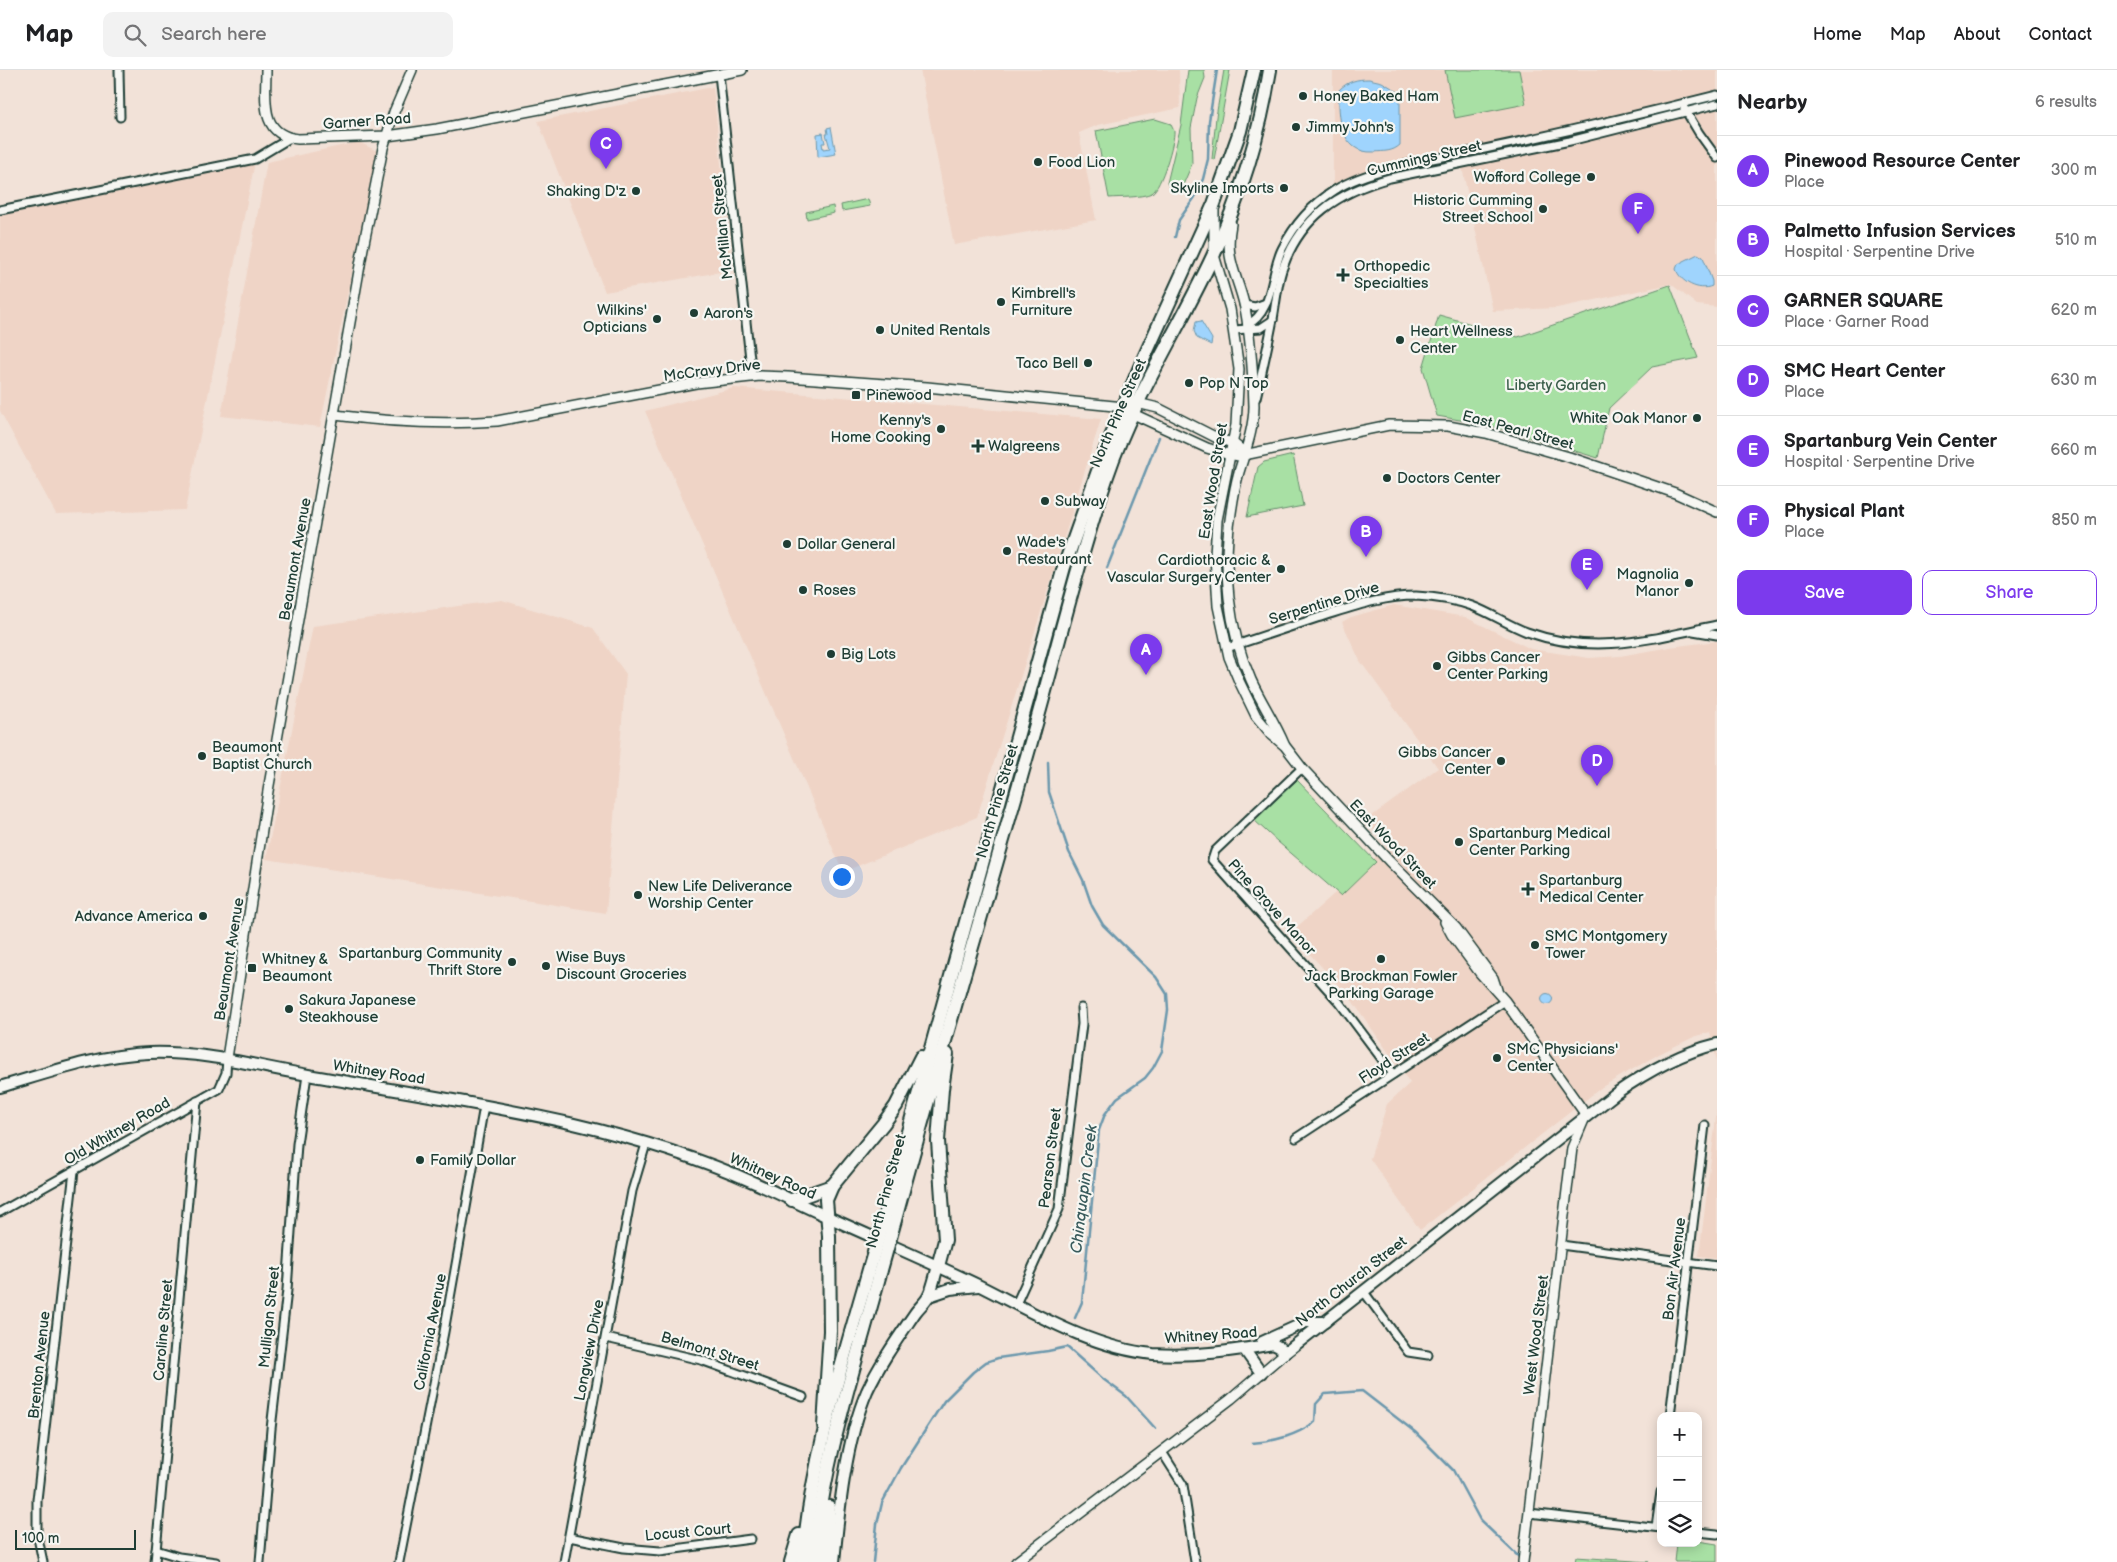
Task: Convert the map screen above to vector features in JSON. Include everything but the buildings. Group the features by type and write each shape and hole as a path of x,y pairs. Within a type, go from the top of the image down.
{"highway":[{"name":"North Pine Street","path":"814,1562 816,1534 828,1476 876,1268 955,1007 1032,739 1073,581 1148,348 1214,204 1240,131 1254,70"},
{"name":"North Pine Street","path":"890,1217 942,1003 1064,567 1093,484 1128,411 1139,402 1214,255 1250,156 1265,102 1270,70"},
{"path":"824,1426 830,1331 829,1236 826,1200 832,1186 896,1106 915,1070 942,1003"},
{"path":"938,1266 945,1240 938,1166 939,1115 955,1007"},
{"path":"792,1200 832,1186"},
{"name":"North Pine Street","path":"803,1562 809,1501 824,1426 876,1268"},
{"path":"825,1562 830,1497 828,1476"},
{"path":"791,1562 809,1501"}],"main road":[{"name":"North Church Street","path":"1285,1354 1586,1115 1640,1076 1690,1053 1717,1044"},
{"name":"Whitney Road","path":"0,1087 81,1063 140,1054 227,1058 307,1075 484,1106 582,1126 706,1162 938,1266 1075,1332 1152,1354 1181,1354 1245,1349 1273,1344 1279,1347 1285,1354"},
{"path":"834,1562 841,1503 860,1409 868,1390 890,1351 917,1310 929,1296 938,1266"},
{"path":"929,1296 950,1289 978,1286"},
{"path":"1261,1373 1245,1349 1306,1322 1325,1322"}],"street":[{"path":"119,70 120,117"},
{"path":"266,70 266,108 268,119 277,132 290,138"},
{"name":"Beaumont Avenue","path":"227,1058 268,790 363,248 387,136 412,70"},
{"name":"Garner Road","path":"0,210 255,159 290,138 387,136 437,130 742,70"},
{"name":"McMillan Street","path":"719,74 752,377"},
{"name":"Cummings Street","path":"1247,327 1259,317 1266,303 1276,263 1290,235 1310,210 1323,198 1346,184 1418,163 1576,129 1717,95"},
{"path":"1683,104 1686,112 1717,158"},
{"name":"Cummings Street","path":"1254,408 1282,272 1294,244 1310,221 1338,198 1364,186 1390,178 1579,139 1717,104"},
{"name":"East Wood Street","path":"1236,198 1228,247 1232,269 1244,305 1251,358 1254,408 1245,453 1235,489 1228,539 1229,602 1238,644 1250,677 1285,746 1302,768 1442,916 1452,935 1480,973 1497,990 1586,1115"},
{"name":"East Wood Street","path":"1214,204 1214,255 1230,309 1234,330 1239,387 1233,443 1218,520 1215,556 1218,606 1227,648 1239,681 1256,716 1272,735 1285,746"},
{"path":"1244,305 1255,307 1266,303"},
{"path":"1234,330 1247,327 1261,328 1273,320"},
{"path":"1251,358 1263,369"},
{"name":"McCravy Drive","path":"335,415 433,422 489,421 696,383 752,377 788,376 909,386 1128,411"},
{"path":"1139,402 1158,408 1220,439 1233,443 1245,453"},
{"name":"East Pearl Street","path":"1128,411 1207,448 1239,456 1245,453 1389,425 1448,426 1486,433 1573,459 1675,493 1717,512"},
{"name":"Serpentine Drive","path":"1227,648 1370,601 1402,596 1430,597 1459,602 1472,606 1526,632 1577,643 1601,645 1629,643 1717,625"},
{"name":"Serpentine Drive","path":"1690,630 1717,635"},
{"name":"Pine Grove Manor","path":"1302,768 1215,851 1212,860 1334,996 1393,1074"},
{"name":"Floyd Street","path":"1296,1138 1505,1001"},
{"name":"Pearson Street","path":"1016,1304 1059,1209 1072,1090 1082,1024 1082,1008"},
{"name":"Old Whitney Road","path":"0,1212 219,1089 226,1073 227,1058"},
{"name":"Mulligan Street","path":"260,1562 271,1429 287,1290 297,1144 307,1075"},
{"name":"Caroline Street","path":"154,1562 198,1101"},
{"name":"California Avenue","path":"399,1562 444,1332 484,1106"},
{"name":"West Wood Street","path":"1523,1562 1572,1148 1586,1115"},
{"name":"Bon Air Avenue","path":"1670,1412 1705,1125"},
{"name":"Longview Drive","path":"564,1562 632,1191 646,1144"},
{"name":"Brenton Avenue","path":"42,1562 37,1533 37,1500 74,1171"},
{"path":"1561,1245 1717,1266"},
{"path":"1364,1292 1408,1352 1428,1355"},
{"name":"Belmont Street","path":"606,1338 701,1360 804,1397"},
{"name":"North Church Street","path":"1016,1562 1231,1399 1285,1354"},
{"path":"1162,1452 1183,1485 1195,1562"},
{"path":"1529,1513 1657,1527"},
{"path":"1702,1532 1717,1534"},
{"name":"Locust Court","path":"569,1537 653,1551 751,1539"},
{"path":"156,1550 180,1557 216,1562"}],"shaded area":[{"path":"920,70 1179,70 1180,108 1098,125 1079,133 1096,220 954,245"},
{"name":"Wofford College","path":"1333,70 1717,70 1717,307 1697,305 1671,284 1557,308 1493,311 1461,163 1333,191"},
{"path":"713,87 732,270 605,292 538,121"},
{"path":"359,142 377,151 320,427 221,416 267,162"},
{"path":"255,162 185,510 56,514 0,411 0,215"},
{"path":"734,388 1101,419 977,817 843,872 645,411"},
{"path":"502,600 593,628 626,674 606,913 266,859 313,626"},
{"name":"Spartanburg Medical Center","path":"1394,605 1465,617 1531,649 1589,658 1620,656 1717,641 1717,1061 1710,1032 1694,1037 1659,1054 1602,1087 1420,1230 1370,1159 1387,1104 1410,1083 1348,995 1290,933 1389,845 1365,821 1438,768 1360,661 1342,622 1351,617"},
{"path":"1717,1110 1717,1258 1699,1256"}],"green space":[{"path":"1188,70 1204,70 1205,78 1197,98 1191,128 1192,164 1183,185 1180,187 1169,186 1167,183 1181,125"},
{"path":"1224,70 1230,70 1214,160 1212,159 1216,117"},
{"path":"1445,70 1519,70 1526,104 1455,118"},
{"path":"1155,119 1171,124 1174,131 1167,164 1156,189 1152,193 1142,196 1109,198 1096,131"},
{"path":"868,199 870,206 842,211 841,205"},
{"path":"833,206 834,213 807,219 806,212"},
{"name":"Liberty Garden","path":"1670,285 1698,358 1652,367 1609,408 1598,458 1488,425 1437,416 1423,368 1439,315 1518,337"},
{"path":"1293,455 1303,506 1247,517 1258,467 1264,462"},
{"path":"1297,780 1376,862 1341,896 1254,820"},
{"path":"1702,1542 1717,1544 1717,1562 1675,1562 1677,1547 1702,1547"},
{"path":"1576,1557 1649,1562 1575,1562"}],"water":[{"path":"1369,79 1382,82 1397,91 1400,100 1400,145 1391,150 1363,151 1354,147 1343,132 1339,111 1339,90 1353,81"},
{"path":"831,127 836,154 818,157 817,134 823,133 825,143 822,143 823,149 830,148 826,134 828,134 827,128"},
{"path":"1698,254 1703,257 1712,281 1712,286 1707,288 1696,287 1686,282 1681,278 1676,269 1678,264"},
{"path":"1201,321 1212,339 1211,345 1197,338 1194,331 1196,322"},
{"path":"1547,993 1553,999 1547,1005 1541,999"}],"waterway":[{"name":"Chinquapin Creek","path":"1175,237 1179,220 1195,197 1203,179 1208,159 1209,121 1217,70"},
{"name":"Chinquapin Creek","path":"1107,568 1159,437"},
{"name":"Chinquapin Creek","path":"1048,762 1049,792 1069,852 1083,880 1092,906 1103,925 1156,977 1167,994 1168,1010 1162,1051 1153,1068 1145,1078 1117,1098 1105,1114 1099,1130 1082,1302 1075,1318"},
{"path":"1067,1347 1103,1379 1126,1396 1155,1428"},
{"name":"Chinquapin Creek","path":"873,1562 877,1524 882,1503 901,1468 944,1401 973,1372 986,1362 998,1358 1067,1347"},
{"path":"1252,1443 1285,1437 1315,1422 1316,1404 1325,1394 1362,1391 1415,1432 1453,1470 1480,1520 1519,1557"}],"place":[{"name":"Honey Baked Ham","path":"1303,96"},
{"name":"Jimmy John's","path":"1296,127"},
{"name":"Food Lion","path":"1038,162"},
{"name":"GARNER SQUARE","path":"606,169"},
{"name":"Wofford College","path":"1591,177"},
{"name":"Skyline Imports","path":"1284,188"},
{"name":"Shaking D'z","path":"636,191"},
{"name":"Historic Cumming Street School","path":"1543,209"},
{"name":"Physical Plant","path":"1638,234"},
{"name":"Orthopedic Specialties","path":"1343,275"},
{"name":"Kimbrell's Furniture","path":"1001,302"},
{"name":"Aaron's","path":"694,313"},
{"name":"Wilkins' Opticians","path":"657,319"},
{"name":"United Rentals","path":"880,330"},
{"name":"Heart Wellness Center","path":"1400,340"},
{"name":"Taco Bell","path":"1088,363"},
{"name":"Pop N Top","path":"1189,383"},
{"name":"Pinewood","path":"856,395"},
{"name":"White Oak Manor","path":"1697,418"},
{"name":"Kenny's Home Cooking","path":"941,429"},
{"name":"Walgreens","path":"978,446"},
{"name":"Doctors Center","path":"1387,478"},
{"name":"Subway","path":"1045,501"},
{"name":"Dollar General","path":"787,544"},
{"name":"Wade's Restaurant","path":"1007,551"},
{"name":"Palmetto Infusion Services","path":"1366,557"},
{"name":"Cardiothoracic & Vascular Surgery Center","path":"1281,569"},
{"name":"Magnolia Manor","path":"1689,583"},
{"name":"Roses","path":"803,590"},
{"name":"Spartanburg Vein Center","path":"1587,590"},
{"name":"Big Lots","path":"831,654"},
{"name":"Gibbs Cancer Center Parking","path":"1437,666"},
{"name":"Pinewood Resource Center","path":"1146,675"},
{"name":"Beaumont Baptist Church","path":"202,756"},
{"name":"Gibbs Cancer Center","path":"1501,761"},
{"name":"SMC Heart Center","path":"1597,786"},
{"name":"Spartanburg Medical Center Parking","path":"1459,842"},
{"name":"Spartanburg Medical Center","path":"1528,889"},
{"name":"New Life Deliverance Worship Center","path":"638,895"},
{"name":"Advance America","path":"203,916"},
{"name":"SMC Montgomery Tower","path":"1535,945"},
{"name":"Jack Brockman Fowler Parking Garage","path":"1381,959"},
{"name":"Spartanburg Community Thrift Store","path":"512,962"},
{"name":"Wise Buys Discount Groceries","path":"546,966"},
{"name":"Whitney & Beaumont","path":"252,968"},
{"name":"Sakura Japanese Steakhouse","path":"289,1009"},
{"name":"SMC Physicians' Center","path":"1497,1058"},
{"name":"Family Dollar","path":"420,1160"}]}
